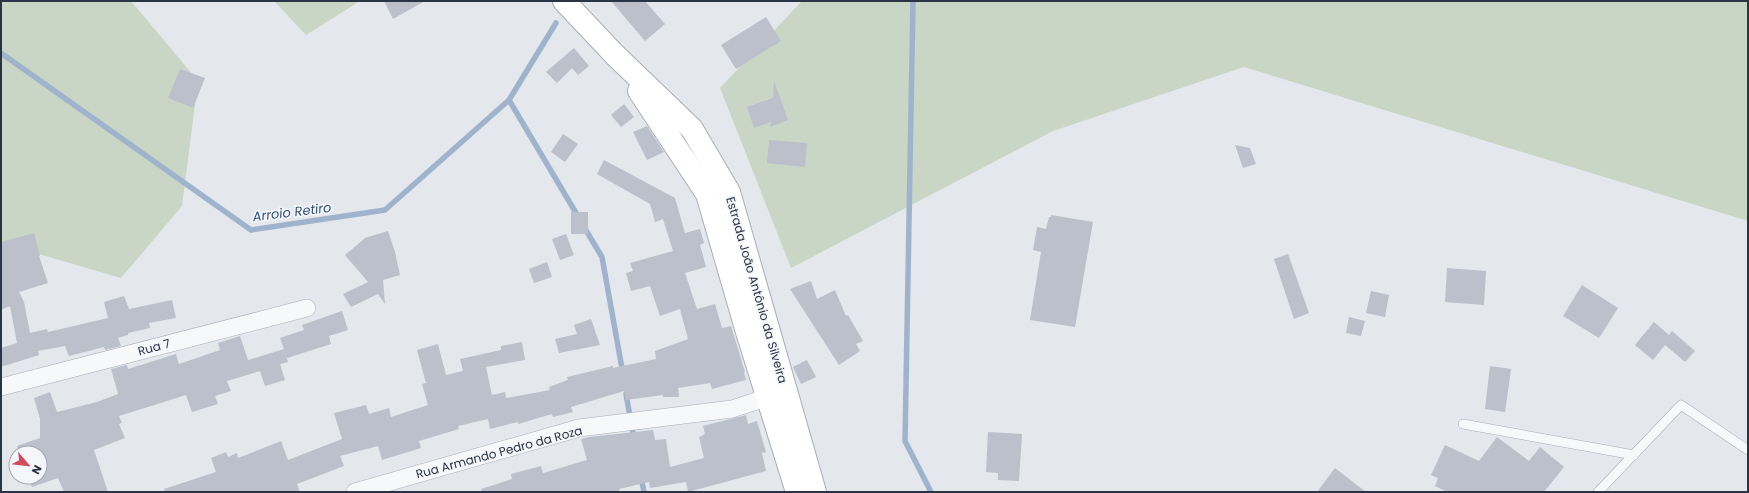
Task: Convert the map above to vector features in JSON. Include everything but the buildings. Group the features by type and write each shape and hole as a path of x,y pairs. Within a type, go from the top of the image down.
{"main road":[{"name":"Estrada João Antônio da Silveira","path":"564,1 615,55 707,194 776,394 815,492"},
{"name":"Estrada João Antônio da Silveira","path":"776,394 797,492"}],"street":[{"name":"Rua 7","path":"1,387 307,308"},
{"name":"Rua Armando Pedro da Roza","path":"355,492 579,428 732,409 776,394"}],"lane":[{"path":"1598,492 1681,405 1748,450"},
{"path":"1463,424 1634,455"}],"green space":[{"path":"1,1 131,1 198,81 182,206 121,278 1,243"},
{"path":"274,1 360,1 306,35"},
{"path":"802,1 1748,1 1748,221 1244,67 1053,131 791,268 720,88"}],"waterway":[{"path":"913,1 905,441 931,492"},
{"name":"Arroio Retiro","path":"1,53 251,230 385,210 509,100 556,23"},
{"path":"509,100 579,218"},
{"path":"584,227 602,257 623,374"},
{"path":"626,394 634,439"},
{"path":"641,477 644,492"}]}
